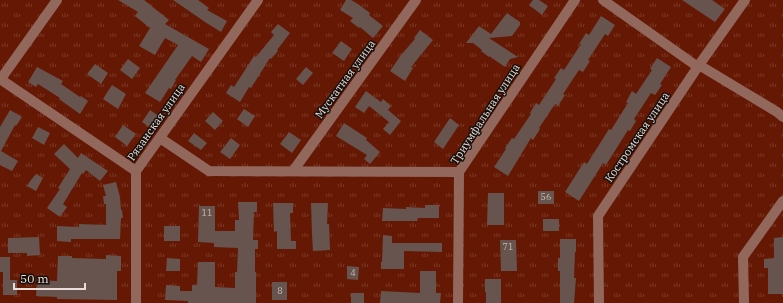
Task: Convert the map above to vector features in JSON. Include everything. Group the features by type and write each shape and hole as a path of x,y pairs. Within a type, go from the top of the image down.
{"street":[{"path":"57,0 0,80 136,171"},
{"name":"Рязанская улица","path":"136,303 136,171 258,0"},
{"name":"Мускатная улица","path":"293,171 416,0"},
{"name":"Триумфальная улица","path":"458,303 460,172 575,0"},
{"path":"603,0 699,66 783,117"},
{"name":"Костромская улица","path":"599,303 598,216 744,0"},
{"path":"160,138 210,171 460,172"},
{"path":"744,303 743,257 783,201"}],"green space":[{"path":"0,0 783,0 783,303 0,303"}],"building":[{"path":"118,0 144,0 169,20 165,24 209,49 201,62 192,56 175,80 171,89 169,88 160,102 145,93 178,45 165,38 155,55 139,46 150,28 135,16 138,12"},
{"path":"173,0 198,0 209,8 207,10 227,21 221,32"},
{"path":"346,0 351,0 358,4 383,26 373,38 350,21 353,18 340,10"},
{"path":"533,0 539,0 548,6 542,15 529,5"},
{"path":"682,0 712,0 725,9 715,22"},
{"path":"507,13 520,22 520,25 512,36 489,38 518,57 510,59 505,67 481,51 482,50 473,43 466,43 479,26 491,34"},
{"path":"601,16 615,25 608,36 605,34 588,60 590,61 583,72 579,70 563,94 565,95 558,106 555,104 533,140 531,138 508,176 494,167 506,149 505,148 512,138 514,139 531,114 530,113 536,103 539,105 556,79 554,78 561,68 564,70 581,44 579,44 586,33 589,35"},
{"path":"278,24 290,33 277,50 278,51 271,59 270,58 251,88 249,87 240,102 226,93 231,85 234,87 254,56 256,57 274,35 271,32"},
{"path":"420,30 433,40 411,67 413,68 405,81 390,71 415,39 414,38"},
{"path":"341,41 352,49 344,61 332,53"},
{"path":"657,58 671,67 660,84 662,85 655,95 651,93 634,119 636,121 630,131 628,130 606,165 603,163 579,201 565,192 584,162 587,164 609,129 611,130 628,103 626,102 632,91 636,94 652,70 650,69"},
{"path":"128,59 140,68 132,79 120,70"},
{"path":"95,64 108,73 101,84 87,74"},
{"path":"37,67 63,81 61,84 88,101 80,114 59,99 60,98 38,84 36,87 28,82"},
{"path":"306,67 313,73 303,85 296,79"},
{"path":"112,85 126,94 118,109 103,99"},
{"path":"366,91 381,102 383,99 391,106 388,110 401,121 390,135 383,129 389,122 369,106 364,113 355,107"},
{"path":"244,109 255,116 248,127 237,119"},
{"path":"10,110 22,117 16,126 15,125 1,151 18,161 12,171 0,165 0,127"},
{"path":"150,110 163,119 155,131 142,122"},
{"path":"213,112 223,121 215,130 205,121"},
{"path":"450,118 459,125 443,149 434,142"},
{"path":"344,123 367,138 366,140 380,152 370,164 364,159 367,155 336,136"},
{"path":"123,125 136,134 127,146 115,137"},
{"path":"38,127 50,133 44,145 32,138"},
{"path":"289,132 301,140 292,153 280,144"},
{"path":"194,133 207,143 201,150 188,141"},
{"path":"231,138 240,145 230,159 220,152"},
{"path":"64,144 78,158 81,153 108,171 100,181 86,170 83,174 82,173 63,204 67,207 60,217 47,208 60,189 58,188 70,169 54,154"},
{"path":"36,174 43,178 36,191 27,186"},
{"path":"116,182 123,218 121,218 120,239 71,239 71,242 57,241 57,226 79,227 79,224 106,225 106,204 104,204 103,196 106,196 103,185"},
{"path":"538,191 554,191 554,204 538,204"},
{"path":"488,193 504,193 504,225 487,225"},
{"path":"238,202 257,202 257,212 254,212 253,240 258,240 258,249 255,249 256,303 188,303 188,301 165,300 166,285 180,286 180,291 192,291 192,285 197,285 198,262 215,262 215,287 235,288 238,248 214,247 214,243 198,242 199,206 215,206 215,231 235,231 235,220 239,220"},
{"path":"273,203 293,203 293,213 290,213 291,241 296,241 296,249 277,249 277,231 274,232"},
{"path":"311,203 328,203 327,224 329,224 330,250 313,251"},
{"path":"425,205 439,205 439,218 418,218 417,221 382,221 383,208 425,208"},
{"path":"543,219 559,219 559,231 543,231"},
{"path":"164,226 180,226 180,241 164,241"},
{"path":"383,235 392,236 392,243 442,243 442,252 404,251 404,269 381,269"},
{"path":"39,237 40,255 27,256 27,253 8,253 8,238"},
{"path":"783,237 783,294 768,294 768,268 764,268 764,259 774,258 774,238"},
{"path":"560,239 576,239 574,278 576,278 574,303 560,303 560,271 558,271 558,258 560,258"},
{"path":"500,240 516,240 517,271 501,271"},
{"path":"106,255 121,256 121,271 117,271 117,300 57,299 57,297 36,296 37,280 57,281 58,256 106,259"},
{"path":"0,257 10,257 10,280 17,280 17,295 3,295 3,272 0,272"},
{"path":"167,258 180,259 180,271 166,271"},
{"path":"347,266 359,267 358,280 347,279"},
{"path":"420,271 436,271 436,293 441,293 440,303 380,303 381,291 420,293"},
{"path":"485,279 501,279 501,303 486,303"},
{"path":"272,282 287,282 287,300 272,300"},
{"path":"351,293 364,293 364,303 351,303"}]}
